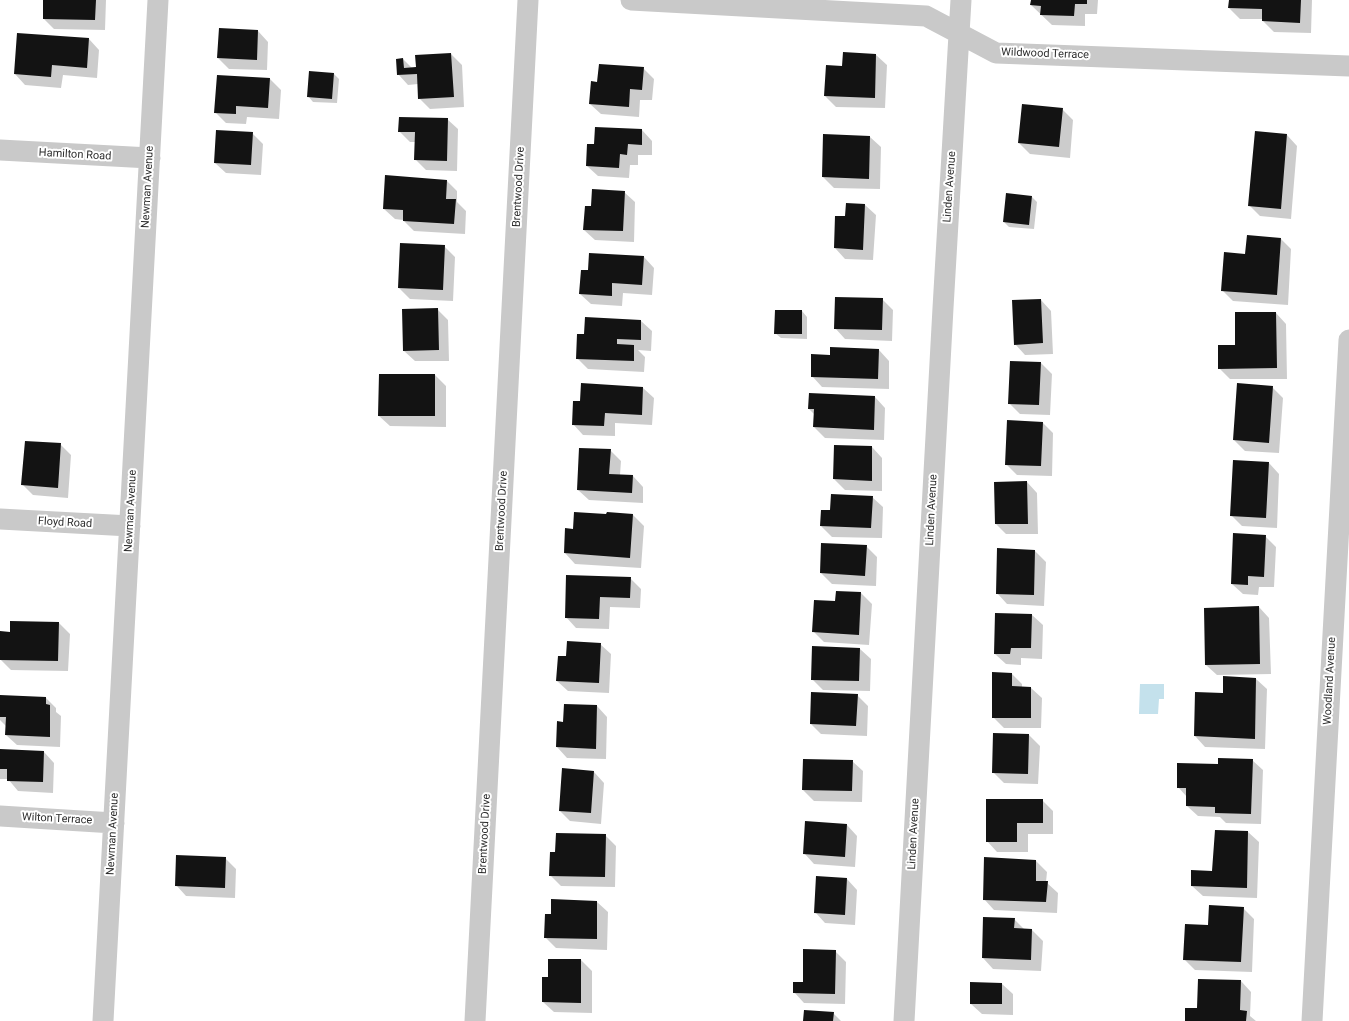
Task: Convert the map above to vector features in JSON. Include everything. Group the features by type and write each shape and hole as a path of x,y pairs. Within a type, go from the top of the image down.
{"street":[{"name":"Newman Avenue","path":"103,1021 158,0"},
{"name":"Brentwood Drive","path":"475,1021 528,0"},
{"name":"Wildwood Terrace","path":"631,0 926,16 996,53 1349,66"},
{"name":"Linden Avenue","path":"904,1021 942,308 961,0"},
{"name":"Hamilton Road","path":"0,150 150,158"},
{"name":"Woodland Avenue","path":"1312,1021 1345,461 1349,340"},
{"name":"Floyd Road","path":"0,519 130,526"},
{"name":"Wilton Terrace","path":"0,816 114,823"}],"water":[{"path":"1140,684 1164,684 1164,699 1159,699 1158,714 1139,714"}],"building":[{"path":"43,0 96,0 95,20 43,19"},
{"path":"1031,0 1087,0 1087,4 1075,4 1074,16 1040,15 1041,6 1030,5"},
{"path":"1229,0 1301,0 1300,23 1262,21 1262,9 1228,8"},
{"path":"219,28 258,30 257,60 217,58"},
{"path":"17,33 89,38 87,68 52,65 51,77 14,74"},
{"path":"843,52 876,54 875,98 824,96 826,65 842,66"},
{"path":"451,53 454,97 418,99 417,74 397,75 396,59 403,58 404,68 416,67 415,55"},
{"path":"599,64 644,67 642,90 630,89 629,107 589,104 591,81 597,82"},
{"path":"309,71 334,73 332,99 307,97"},
{"path":"217,75 270,78 268,108 236,106 236,114 214,113"},
{"path":"1022,104 1063,108 1059,147 1018,143"},
{"path":"399,117 448,118 447,161 414,160 415,132 398,132"},
{"path":"595,127 642,129 642,145 628,144 627,155 620,154 619,168 586,166 587,144 594,144"},
{"path":"216,130 253,132 251,165 214,163"},
{"path":"1255,131 1287,134 1281,209 1248,206"},
{"path":"823,134 870,136 869,179 822,177"},
{"path":"385,175 447,180 446,199 456,199 454,224 403,221 403,210 383,209"},
{"path":"592,189 625,191 623,231 583,230 585,206 591,206"},
{"path":"1006,193 1032,196 1029,225 1003,222"},
{"path":"846,203 865,204 863,250 834,248 835,216 845,216"},
{"path":"1247,235 1281,238 1277,295 1221,291 1224,252 1245,254"},
{"path":"400,243 445,245 443,290 398,288"},
{"path":"589,253 644,256 642,285 612,283 612,296 579,294 581,270 588,270"},
{"path":"835,297 883,298 882,330 834,329"},
{"path":"1041,299 1043,343 1014,345 1012,300"},
{"path":"438,308 439,350 403,351 402,309"},
{"path":"775,310 802,310 802,334 774,334"},
{"path":"1235,312 1276,312 1277,368 1218,369 1218,345 1235,345"},
{"path":"585,317 641,320 641,340 617,339 617,344 634,345 634,361 576,359 577,334 584,334"},
{"path":"830,347 879,349 878,379 811,377 811,354 830,355"},
{"path":"1010,361 1041,362 1039,405 1008,404"},
{"path":"379,374 435,374 435,416 378,416"},
{"path":"581,383 643,387 642,415 605,413 604,426 572,425 573,401 580,401"},
{"path":"1237,383 1273,386 1269,443 1233,440"},
{"path":"809,393 875,396 874,430 813,427 814,409 808,409"},
{"path":"1007,420 1043,422 1041,466 1005,465"},
{"path":"25,441 61,443 58,488 21,485"},
{"path":"834,445 872,446 872,481 833,479"},
{"path":"579,448 611,449 609,474 633,475 632,493 577,490"},
{"path":"1233,460 1269,462 1266,518 1230,516"},
{"path":"1027,481 1028,524 995,524 994,482"},
{"path":"831,494 873,496 871,528 820,526 821,510 830,510"},
{"path":"574,512 633,514 630,558 564,553 565,528 573,529"},
{"path":"1233,533 1266,535 1264,577 1248,576 1248,585 1231,584"},
{"path":"821,543 867,545 865,576 820,573"},
{"path":"997,548 1035,550 1034,595 996,594"},
{"path":"566,575 631,577 630,598 600,597 599,619 565,618"},
{"path":"836,591 861,592 859,635 812,632 814,600 835,601"},
{"path":"1259,606 1260,664 1205,665 1204,608"},
{"path":"995,613 1032,614 1031,648 1011,648 1010,654 994,654"},
{"path":"10,621 59,622 58,661 0,660 0,631 10,632"},
{"path":"567,641 601,643 599,683 556,681 558,656 566,656"},
{"path":"812,646 860,648 859,681 811,680"},
{"path":"992,672 1012,673 1012,686 1031,687 1031,718 992,718"},
{"path":"1223,676 1256,678 1255,739 1194,736 1195,692 1223,693"},
{"path":"811,692 858,694 856,726 810,724"},
{"path":"0,695 46,697 46,704 50,705 50,737 5,735 6,717 0,717"},
{"path":"564,704 597,705 596,749 556,747 557,721 563,722"},
{"path":"993,733 1029,734 1028,774 992,773"},
{"path":"0,749 44,751 43,782 7,781 7,769 0,769"},
{"path":"1218,758 1253,759 1251,814 1215,813 1215,807 1186,806 1186,788 1177,788 1177,763 1218,764"},
{"path":"803,759 853,760 852,791 802,790"},
{"path":"562,768 594,771 591,813 559,811"},
{"path":"986,799 1043,799 1043,823 1017,823 1017,842 986,842"},
{"path":"805,821 847,824 845,857 803,854"},
{"path":"1215,830 1248,831 1247,888 1191,886 1191,870 1212,871"},
{"path":"556,833 606,834 605,877 549,876 550,852 555,852"},
{"path":"176,855 226,857 225,888 175,886"},
{"path":"984,857 1036,860 1036,881 1048,881 1046,902 983,900"},
{"path":"816,876 847,878 845,915 814,913"},
{"path":"551,899 597,901 597,939 544,938 545,914 551,914"},
{"path":"1209,905 1244,907 1241,962 1183,960 1185,924 1208,925"},
{"path":"983,917 1015,918 1014,928 1032,929 1031,960 982,958"},
{"path":"803,949 836,950 835,994 793,993 793,982 803,982"},
{"path":"548,959 581,959 581,1003 542,1002 542,977 548,977"},
{"path":"1198,979 1241,980 1240,1010 1247,1011 1246,1021 1185,1021 1185,1008 1197,1008"},
{"path":"970,982 1002,983 1002,1004 970,1004"},
{"path":"804,1010 834,1012 833,1021 803,1021"}]}
